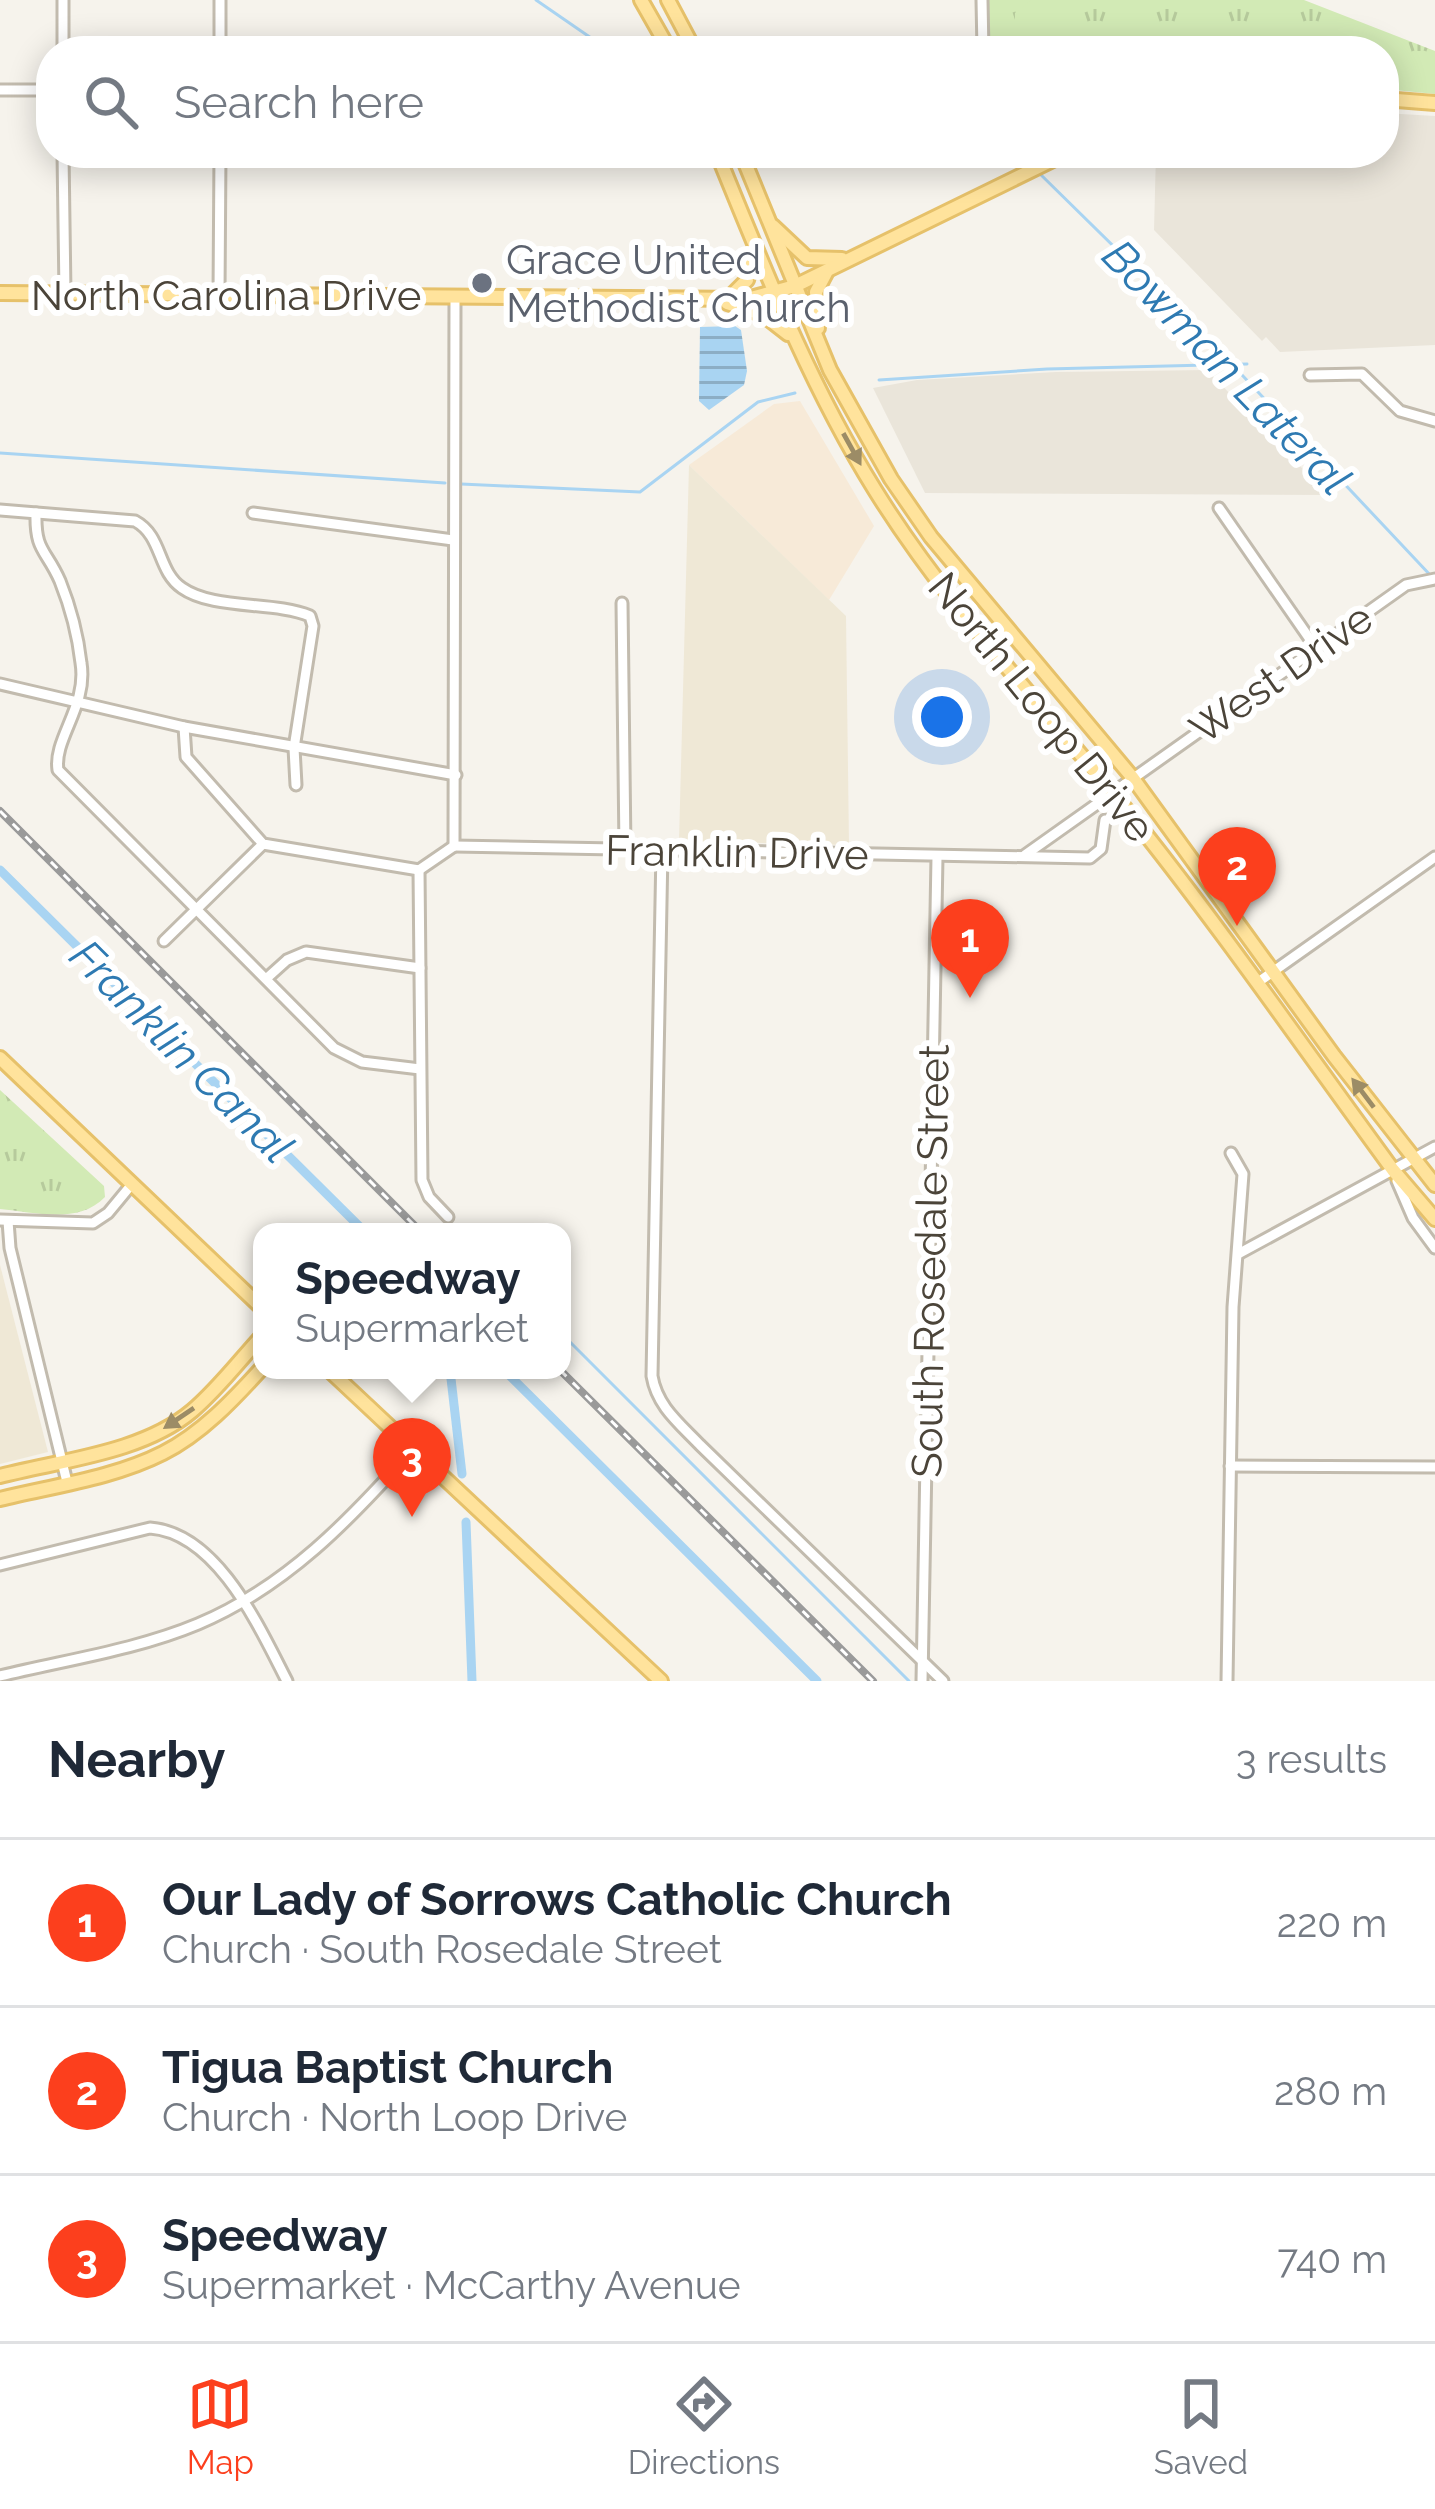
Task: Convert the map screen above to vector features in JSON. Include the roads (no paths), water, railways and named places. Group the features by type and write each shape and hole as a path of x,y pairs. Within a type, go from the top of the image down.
{"main road":[{"path":"641,0 661,36"},
{"path":"669,0 687,36"},
{"path":"1399,101 1435,103"},
{"name":"North Loop Drive","path":"723,168 798,346 874,488 949,595 1112,792 1393,1170 1435,1219"},
{"name":"North Loop Drive","path":"747,168 820,347 891,479 931,537 1132,777 1334,1056 1435,1185"},
{"name":"North Carolina Drive","path":"0,293 720,300 794,286 1031,168"},
{"path":"769,221 807,258 849,258"},
{"path":"720,300 747,280 755,247"},
{"path":"820,347 816,292 830,268"},
{"path":"720,300 762,314 798,346"},
{"path":"874,488 891,479"},
{"path":"0,1058 253,1299"},
{"path":"0,1476 148,1436 178,1420 253,1345"},
{"path":"0,1499 143,1462 175,1447 205,1425 253,1377"},
{"path":"338,1379 661,1681"}],"street":[{"path":"63,0 63,36"},
{"path":"220,0 220,36"},
{"path":"982,0 983,36"},
{"path":"0,89 36,90"},
{"path":"63,168 65,293"},
{"path":"219,294 220,168"},
{"path":"184,727 186,758 263,844 419,870 454,846 455,296"},
{"path":"1310,375 1363,374 1400,411 1435,421"},
{"path":"1219,508 1316,648"},
{"path":"0,510 135,520 151,533 167,572 184,590 310,616 314,626 295,748 296,785"},
{"path":"36,513 37,545 62,587 83,678 80,702 58,754 58,770 340,1053 362,1062 420,1069"},
{"path":"253,513 453,540"},
{"name":"West Drive","path":"1132,777 1406,585 1431,579"},
{"path":"622,603 625,849"},
{"path":"0,684 184,727 456,775"},
{"path":"1020,857 1040,848 1132,777"},
{"name":"Franklin Drive","path":"454,846 1094,856 1103,844 1105,820"},
{"path":"164,940 263,844"},
{"path":"662,850 654,1386 668,1412 943,1681"},
{"name":"South Rosedale Street","path":"922,1681 937,857"},
{"path":"1256,982 1435,857"},
{"path":"419,870 422,1180 429,1197 448,1217"},
{"path":"267,978 287,960 306,952 419,968"},
{"path":"1238,1254 1435,1147"},
{"path":"1227,1681 1233,1306 1243,1171 1231,1153"},
{"path":"1393,1170 1413,1219 1435,1248"},
{"path":"67,1482 4,1220 93,1223 132,1184"},
{"path":"0,1676 179,1631 244,1600 306,1558 412,1450"},
{"path":"1230,1466 1435,1467"},
{"path":"0,1565 159,1528 189,1543 231,1581 287,1681"}],"water":[{"path":"700,327 741,330 747,371 744,385 709,410 699,401"}],"waterway":[{"name":"Bowman Lateral","path":"536,0 588,36"},
{"name":"Bowman Lateral","path":"1037,171 1211,342 1432,577"},
{"path":"879,380 1047,369 1247,364"},
{"path":"461,484 640,492 758,402 795,393"},
{"path":"0,453 445,483"},
{"name":"Franklin Canal","path":"0,870 356,1223"},
{"path":"571,1343 909,1681"},
{"path":"451,1379 462,1474"},
{"name":"Franklin Canal","path":"513,1379 817,1681"},
{"path":"466,1522 472,1681"}],"railway":[{"path":"0,811 412,1223"},
{"path":"569,1379 873,1681"}],"place":[{"name":"Grace United Methodist Church","path":"482,283"},
{"name":"Tigua Baptist Church","path":"1237,926"},
{"name":"Our Lady of Sorrows Catholic Church","path":"970,998"},
{"name":"Speedway","path":"412,1517"}]}
